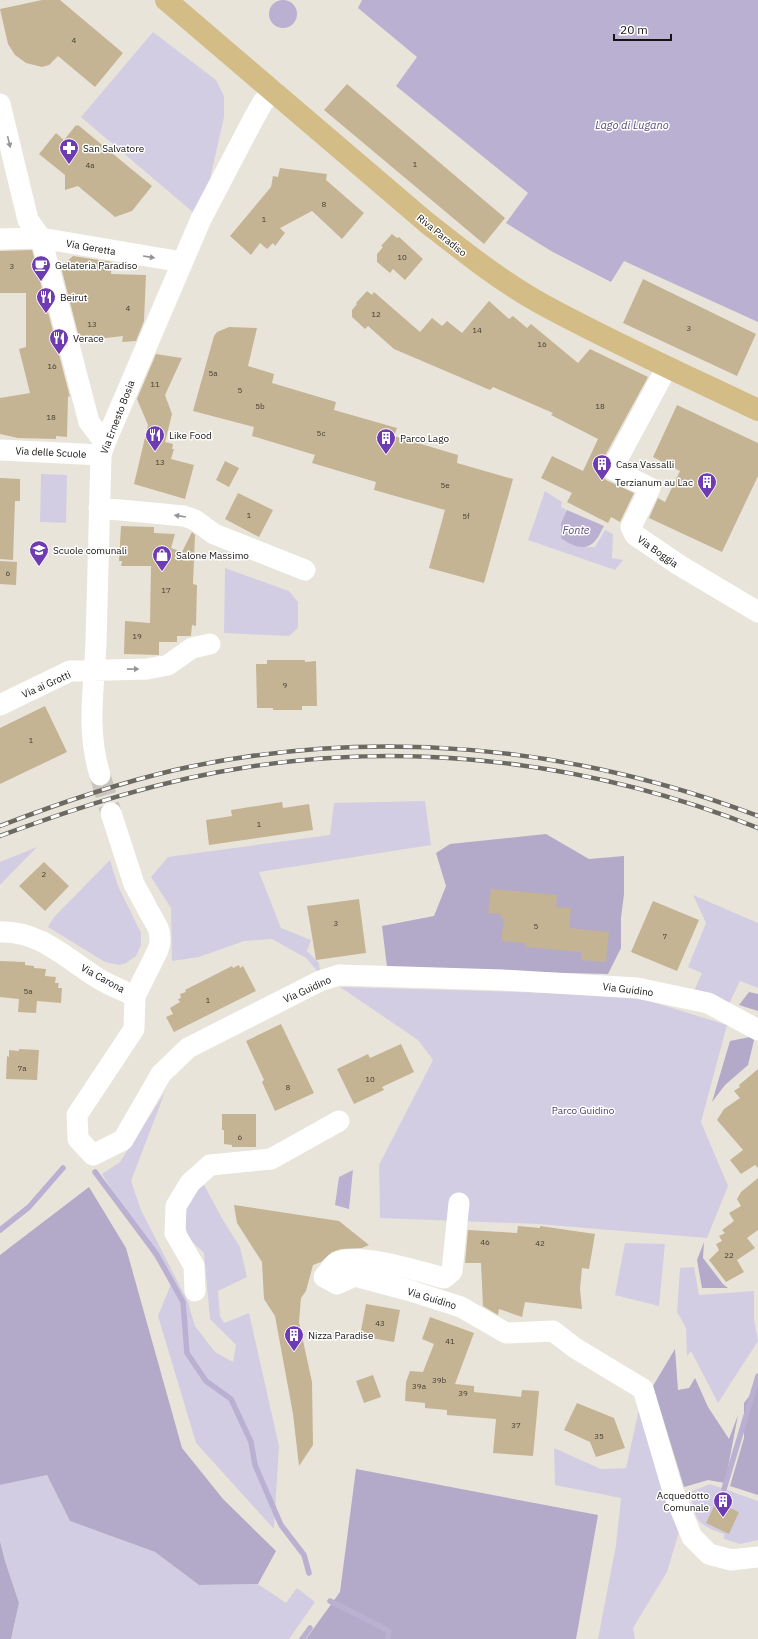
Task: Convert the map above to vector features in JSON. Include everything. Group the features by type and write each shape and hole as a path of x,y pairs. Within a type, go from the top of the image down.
{"main road":[{"name":"Riva Paradiso","path":"166,0 426,222 466,254 540,303 667,367 758,410"}],"street":[{"name":"Via Ernesto Bosia","path":"100,775 92,742 91,718 95,653 99,508 103,449 201,219 254,118 264,102 274,91"},
{"path":"0,104 28,220 41,238 89,422 103,449"},
{"name":"Via Geretta","path":"0,239 41,238 182,262"},
{"name":"Via Boggia","path":"667,367 612,469 650,488 631,527 635,535 678,565 758,612"},
{"name":"Via delle Scuole","path":"0,450 103,449"},
{"path":"99,508 184,516 195,520 214,534 305,570"},
{"name":"Via ai Grotti","path":"0,705 70,671 146,669 168,665 192,648 210,644"},
{"name":"Via Carona","path":"0,932 22,934 41,940 98,978 136,996 161,942 160,935 134,884 111,813"},
{"name":"Via Guidino","path":"136,996 134,1029 77,1115 78,1138 93,1155 123,1140 161,1074 188,1048 320,981 339,975 503,980 637,988 708,1003 758,1030"},
{"path":"195,1290 194,1266 175,1233 176,1206 190,1183 210,1165 271,1159 340,1120"},
{"name":"Via Guidino","path":"459,1203 452,1271 444,1278 413,1269 356,1259 336,1263 324,1277 337,1284 355,1276 411,1291 461,1307 506,1333 553,1331 575,1348 643,1389 673,1491 692,1537 709,1554 731,1560 758,1556"}],"green space":[{"path":"153,32 216,80 224,96 224,117 201,219 81,117"},
{"path":"41,474 67,475 66,523 40,522"},
{"path":"545,491 562,502 561,507 567,510 561,523 587,547 595,547 605,530 613,534 612,558 623,560 615,570 528,540"},
{"path":"225,568 289,591 298,602 298,628 289,636 224,633"},
{"path":"425,801 431,845 259,872 281,928 311,940 307,951 319,963 320,974 306,958 272,939 244,941 199,957 172,961 171,908 151,877 168,857 330,835 334,803"},
{"path":"37,847 0,885 0,862"},
{"path":"110,860 118,886 141,933 141,945 136,956 126,963 119,965 105,962 48,927 54,917"},
{"path":"693,895 758,923 758,988 740,981 729,1004 694,991 702,973 688,967 706,923"},
{"name":"Parco Guidino","path":"340,987 630,995 727,1025 701,1122 728,1186 707,1238 538,1224 380,1218 379,1165 433,1060 418,1040"},
{"path":"165,1092 131,1181 141,1210 188,1302 195,1326 215,1352 233,1362 236,1345 210,1319 204,1253 188,1238 183,1212 188,1192 204,1185 240,1247 247,1277 218,1291 220,1316 224,1323 249,1313 279,1446 274,1529 196,1443 158,1316 171,1284 102,1174 120,1162"},
{"path":"625,1243 665,1244 659,1306 615,1295"},
{"path":"694,1267 699,1295 754,1291 754,1319 758,1341 718,1403 691,1351 687,1356 686,1328 677,1312 680,1268"},
{"path":"639,1409 679,1532 667,1572 633,1628 635,1639 598,1639 616,1545 621,1498 555,1485 554,1448 601,1469 626,1468"},
{"path":"47,1475 70,1521 155,1552 199,1585 258,1584 286,1603 297,1588 315,1602 289,1639 11,1639 19,1603 0,1541 0,1485"},
{"path":"710,1484 758,1501 758,1540 740,1544 724,1539 724,1534 707,1527 698,1520 690,1492"}],"shaded area":[{"path":"546,834 589,859 624,856 624,894 621,918 621,948 608,974 443,970 387,967 382,926 434,916 446,886 436,853 450,844"},
{"path":"749,992 758,994 758,1011 739,1005"},
{"path":"755,1036 748,1065 725,1085 712,1102 730,1041"},
{"path":"89,1187 126,1248 182,1448 223,1499 276,1551 258,1584 199,1585 155,1552 70,1521 47,1475 0,1485 0,1255"},
{"path":"704,1242 703,1258 723,1284 728,1288 702,1288 697,1260"},
{"path":"675,1349 678,1390 689,1388 695,1378 708,1407 729,1439 738,1415 725,1483 708,1480 684,1487 653,1386"},
{"path":"758,1385 758,1495 730,1486 744,1438 744,1403"},
{"path":"356,1469 598,1515 576,1639 306,1639 340,1592"},
{"path":"0,1541 19,1603 11,1639 0,1639"}],"water":[{"path":"283,0 293,4 297,14 293,24 283,28 273,24 269,14 273,4"},
{"name":"Lago di Lugano","path":"362,0 758,0 758,322 624,261 611,282 551,251 506,223 528,193 396,86 417,57 358,8"},
{"name":"Fonte","path":"567,510 604,526 593,543 589,546 577,546 568,543 561,538 561,523"},
{"path":"353,1170 349,1209 335,1205 339,1177"}],"building":[{"path":"42,0 60,0 123,53 95,87 58,56 49,65 42,67 26,63 15,55 8,44 0,9"},
{"path":"347,84 505,218 484,244 324,110"},
{"path":"76,125 78,125 152,186 132,211 115,217 78,186 65,190 65,175 39,154 56,133 64,140"},
{"path":"280,168 327,174 326,180 364,213 342,239 312,211 280,228 285,233 275,246 273,243 267,249 260,243 251,255 230,236 271,187 273,176 278,177"},
{"path":"392,234 397,238 399,237 423,259 405,280 393,269 390,273 377,262 377,254 383,247 381,246"},
{"path":"32,250 70,397 68,396 67,437 56,436 56,439 18,438 0,434 0,398 30,393 19,349 26,347 26,293 0,293 0,251"},
{"path":"73,256 112,262 111,274 146,275 144,321 136,341 122,342 123,336 80,341 61,267"},
{"path":"643,279 756,334 737,376 623,323"},
{"path":"367,291 372,295 374,292 420,332 432,318 442,326 447,321 462,333 489,301 509,319 513,316 527,328 531,324 578,363 590,349 648,377 601,463 600,469 606,480 634,493 620,522 611,517 608,523 567,502 572,493 541,478 552,456 583,471 598,439 551,415 553,413 493,387 490,390 394,349 368,326 365,329 352,317 352,310 357,304 356,303"},
{"name":"Parco Lago","path":"229,327 257,328 248,366 274,374 272,383 336,402 334,410 397,428 394,436 458,455 457,463 513,479 484,583 429,568 445,510 374,490 376,482 312,463 315,455 252,436 254,427 193,411 214,336 217,332"},
{"path":"156,354 182,358 165,395 172,414 165,442 173,444 172,449 174,449 171,459 194,465 185,499 134,484 148,425 137,399"},
{"name":"Terzianum au Lac","path":"677,405 758,443 758,476 722,552 649,518 658,498 665,502 680,471 653,457"},
{"path":"225,461 239,468 229,487 216,480"},
{"path":"0,478 20,479 20,501 15,501 13,560 0,559"},
{"path":"238,493 273,510 259,537 225,519"},
{"path":"121,526 154,527 154,533 175,534 171,548 182,552 192,532 195,535 193,584 197,585 196,626 192,625 191,636 177,636 177,642 159,642 159,655 124,654 125,621 150,623 151,566 121,566 122,561 119,561"},
{"path":"0,561 17,562 16,585 0,584"},
{"path":"267,660 305,660 305,662 316,661 317,706 302,706 302,710 273,710 273,708 257,708 256,664 267,664"},
{"path":"45,706 67,752 0,784 0,728"},
{"path":"282,802 283,808 309,804 313,830 209,845 206,820 232,816 231,810"},
{"path":"44,862 69,886 45,911 19,886"},
{"path":"491,889 557,895 556,907 571,908 569,928 609,932 606,962 581,960 582,952 525,947 525,943 501,941 504,919 500,918 501,914 488,913"},
{"path":"359,899 366,953 316,960 307,906"},
{"path":"653,901 699,920 677,971 631,952"},
{"path":"0,961 25,962 25,965 34,966 34,968 46,969 45,976 56,977 55,983 59,983 58,988 62,988 61,1003 37,1001 36,1013 18,1012 19,999 0,997"},
{"path":"239,965 240,968 243,966 256,991 174,1032 166,1017 173,1014 170,1008 180,1002 178,999 181,998 180,994 232,966 233,968"},
{"path":"281,1024 314,1093 275,1111 262,1082 264,1080 246,1041"},
{"path":"401,1044 414,1072 382,1087 384,1090 354,1104 337,1069 368,1054 370,1058"},
{"path":"19,1049 39,1050 37,1080 6,1079 7,1056 9,1057 9,1050 19,1051"},
{"path":"758,1069 758,1168 755,1165 741,1174 730,1160 743,1150 717,1120 724,1109 740,1098 734,1091"},
{"path":"222,1114 256,1114 256,1147 232,1147 232,1145 224,1144"},
{"path":"758,1178 758,1230 747,1238 755,1248 737,1260 744,1272 726,1282 709,1260 719,1250 716,1244 722,1241 719,1236 725,1233 722,1230 734,1221 729,1213 741,1206 737,1199 741,1192"},
{"name":"Nizza Paradise","path":"234,1205 339,1221 369,1245 362,1248 341,1249 332,1252 321,1262 313,1265 306,1291 301,1298 299,1322 312,1382 313,1445 299,1466 293,1414 275,1316 264,1299 262,1262 237,1223"},
{"path":"518,1226 540,1228 540,1226 595,1234 589,1269 582,1268 580,1289 582,1309 525,1302 522,1317 499,1309 498,1315 483,1306 481,1263 465,1263 468,1230 517,1233"},
{"path":"366,1304 400,1310 394,1342 360,1336"},
{"path":"430,1317 474,1333 455,1384 474,1386 474,1392 521,1397 522,1390 539,1391 533,1456 493,1453 496,1419 447,1415 447,1410 425,1408 425,1403 405,1401 406,1382 410,1371 423,1372 434,1344 422,1339"},
{"path":"373,1375 381,1397 364,1403 356,1381"},
{"path":"577,1403 614,1418 625,1448 596,1457 590,1442 564,1430"},
{"name":"Acquedotto Comunale","path":"716,1502 739,1512 729,1534 706,1523"}],"waterway":[{"path":"0,1230 29,1207 63,1168"},
{"path":"95,1172 157,1255 183,1302 187,1353 206,1381 231,1399 251,1442 255,1465 281,1525 304,1555 309,1573"},
{"path":"724,1489 758,1376"},
{"path":"330,1601 389,1631 388,1639"},
{"path":"302,1639 310,1628"}],"tunnel":[{"path":"100,775 111,813"}],"railway":[{"path":"0,826 86,795 175,770 249,756 322,749 396,746 470,750 543,759 615,773 687,792 758,816"},
{"path":"0,836 91,804 216,772 312,759 377,756 442,758 507,763 571,773 634,788 697,806 758,828"}],"place":[{"name":"San Salvatore","path":"69,165"},
{"name":"Gelateria Paradiso","path":"41,282"},
{"name":"Beirut","path":"46,314"},
{"name":"Verace","path":"59,355"},
{"name":"Like Food","path":"155,452"},
{"name":"Parco Lago","path":"386,455"},
{"name":"Casa Vassalli","path":"602,481"},
{"name":"Terzianum au Lac","path":"707,499"},
{"name":"Scuole comunali","path":"39,567"},
{"name":"Salone Massimo","path":"162,572"},
{"name":"Nizza Paradise","path":"294,1352"},
{"name":"Acquedotto Comunale","path":"723,1518"}]}
